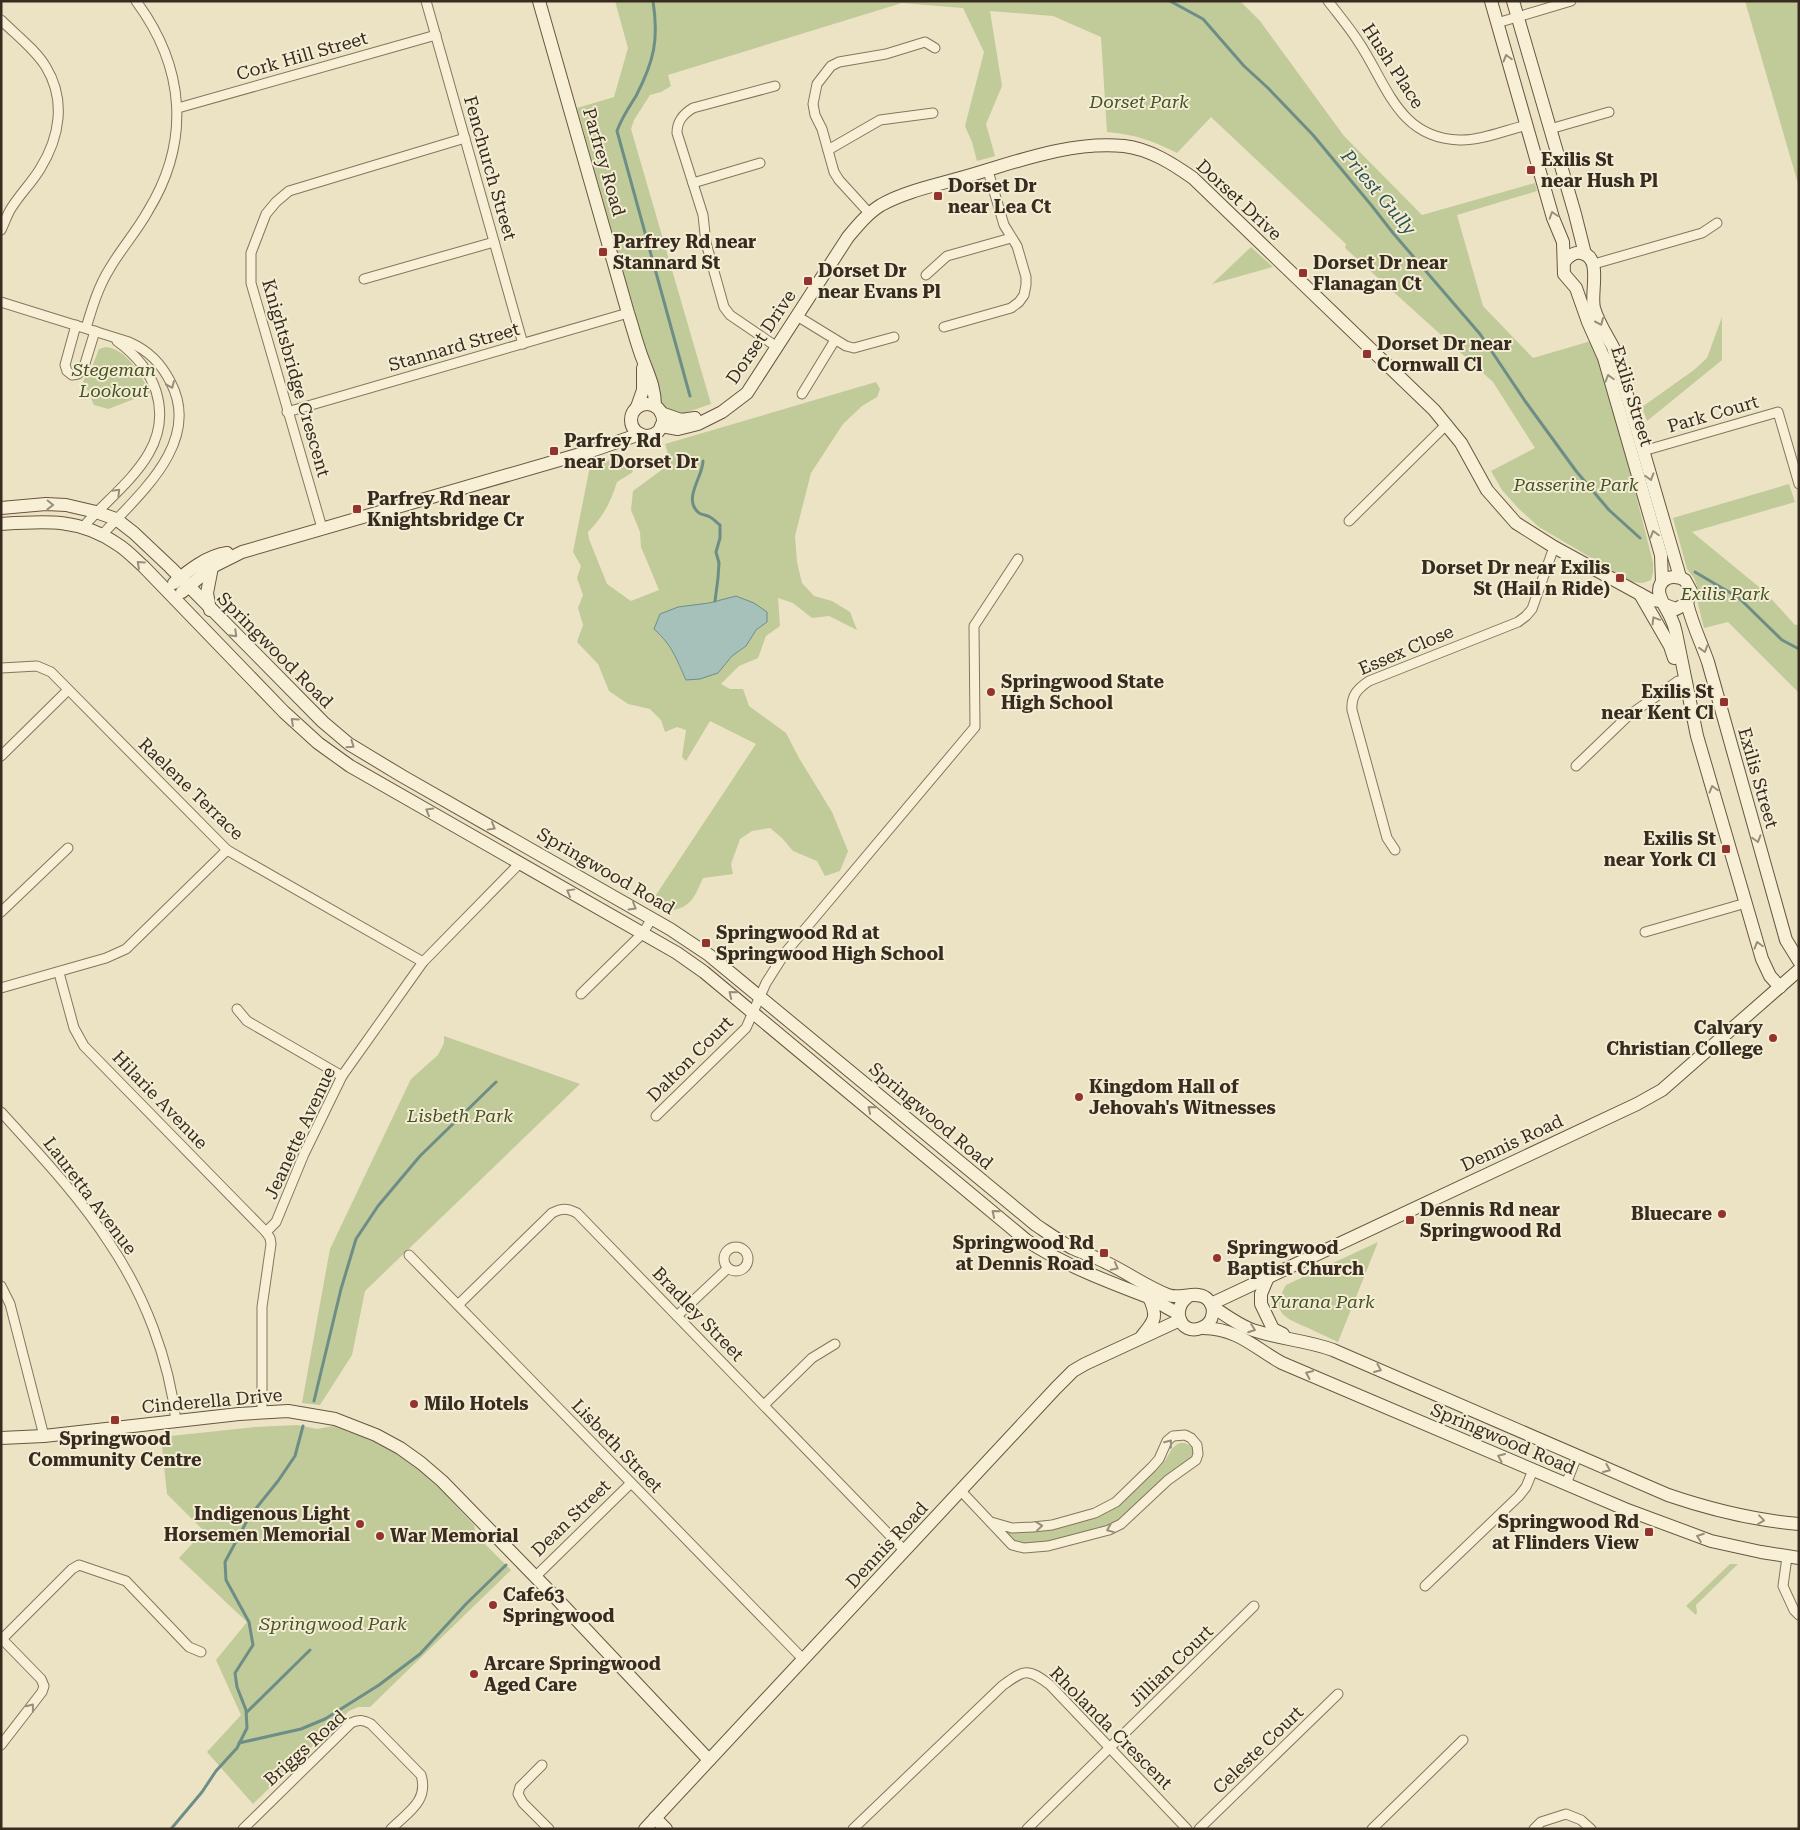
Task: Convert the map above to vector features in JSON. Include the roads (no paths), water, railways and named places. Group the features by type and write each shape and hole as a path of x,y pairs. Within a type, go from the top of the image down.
{"street":[{"path":"95,331 83,370 78,374 72,375 65,365 81,327 109,269 149,210 168,172 177,138 178,108 172,76 160,41 146,14 136,1"},
{"name":"Fenchurch Street","path":"426,1 523,344"},
{"name":"Parfrey Road","path":"540,1 628,313 650,379 659,415"},
{"name":"Hush Place","path":"1328,1 1358,41 1395,103 1414,126 1436,137 1461,140 1527,125"},
{"name":"Exilis Street","path":"1491,1 1553,218 1563,242 1565,261 1563,270 1576,288 1604,358 1660,555 1661,584 1659,596 1676,633 1697,736 1762,959 1770,976 1780,987"},
{"path":"1513,1 1585,254 1592,260 1594,270 1590,280 1580,284 1570,282"},
{"path":"1497,23 1571,1"},
{"path":"1,230 9,211 40,170 50,152 57,129 59,111 54,83 45,66 34,52 3,24"},
{"name":"Cork Hill Street","path":"178,108 436,35"},
{"path":"870,214 834,172 822,129 815,116 813,104 817,84 831,66 839,62 886,54 925,42 935,48"},
{"path":"775,86 693,108 686,112 677,126 677,134 703,215 706,243 724,307 730,315 777,347"},
{"path":"1550,129 1609,112"},
{"path":"828,150 880,120 933,113"},
{"name":"Knightsbridge Crescent","path":"322,528 251,283 250,253 266,214 289,191 465,138"},
{"name":"Dorset Drive","path":"659,415 681,420 715,415 734,404 747,393 848,237 870,214 890,201 914,192 1056,151 1098,145 1127,146 1151,153 1172,163 1193,178 1428,403 1461,443 1487,490 1516,523 1554,547 1651,600 1663,603"},
{"path":"694,183 760,163"},
{"path":"944,327 1011,308 1024,295 1026,277 1017,246 1004,225 988,170"},
{"path":"1594,270 1702,233 1717,223"},
{"path":"926,274 947,256 1011,238"},
{"path":"364,279 494,242"},
{"path":"1565,261 1576,253 1585,254"},
{"name":"Exilis Street","path":"1594,270 1592,294 1594,307 1600,324 1613,347 1680,577 1685,580 1691,592 1687,603 1693,624 1700,637 1708,662 1786,940 1799,961"},
{"path":"1,302 129,342 154,356 164,369 173,387 178,402 177,433 163,465 149,485 102,535"},
{"name":"Stannard Street","path":"287,412 628,313"},
{"path":"797,316 846,346 854,348 894,337"},
{"path":"83,527 147,458 154,445 161,415 159,401 149,374 130,350 109,335"},
{"path":"802,394 836,340"},
{"name":"Parfrey Road","path":"637,407 643,390 643,361"},
{"path":"184,582 242,552 606,446 640,434 651,434 657,431 659,415 648,404 637,407 631,420 621,433 606,446"},
{"name":"Park Court","path":"1643,451 1778,412 1799,484"},
{"path":"631,420 634,428 640,434"},
{"path":"1349,521 1446,424"},
{"name":"Springwood Road","path":"2,507 46,504 66,505 116,519 134,533 323,722 349,744 652,918 709,955 1036,1225 1072,1248 1107,1263 1155,1290 1172,1296 1189,1296"},
{"name":"Springwood Road","path":"1,524 46,521 68,523 102,535 125,550 284,712 318,743 350,766 677,953 704,972 753,1012 1026,1240 1063,1262 1149,1297 1179,1316"},
{"name":"Essex Close","path":"1395,850 1387,838 1352,710 1351,702 1355,693 1359,687 1368,681 1518,622 1532,609 1554,547"},
{"path":"170,594 210,558 224,553 242,552"},
{"name":"Dalton Court","path":"656,1116 746,1028 766,983 785,953 976,727 974,626 1018,559"},
{"path":"210,610 207,593 212,567"},
{"path":"1661,584 1670,577 1680,577"},
{"name":"Dorset Drive","path":"1635,591 1650,589 1661,584"},
{"name":"Exilis Street","path":"1635,591 1670,646 1680,672 1686,677"},
{"path":"1663,603 1676,609 1687,603"},
{"name":"Raelene Terrace","path":"1,668 37,666 51,672 227,850 423,962"},
{"path":"1576,766 1628,716 1686,677"},
{"path":"1,756 68,690"},
{"path":"1,912 68,848"},
{"path":"2,987 59,973 106,958 126,949 227,850"},
{"name":"Jeanette Avenue","path":"266,1232 276,1222 304,1154 342,1076 423,962 519,864"},
{"path":"1645,932 1746,903"},
{"path":"581,994 643,934 652,918"},
{"name":"Dennis Road","path":"1212,1305 1637,1104 1662,1090 1799,970"},
{"name":"Hilarie Avenue","path":"59,973 74,1028 84,1046 266,1232"},
{"path":"237,1009 247,1021 342,1076"},
{"name":"Lauretta Avenue","path":"1,1112 61,1180 105,1237 144,1303 173,1396 176,1421"},
{"name":"Bradley Street","path":"458,1304 552,1213 561,1208 577,1213 905,1551"},
{"path":"262,1412 262,1307 271,1244 266,1232"},
{"name":"Lisbeth Street","path":"409,1255 803,1659"},
{"path":"677,1316 728,1268"},
{"path":"1268,1278 1261,1294 1261,1304 1266,1318 1273,1329 1295,1341"},
{"path":"1,1286 10,1304 44,1436"},
{"path":"1189,1296 1204,1296 1212,1305 1211,1321 1203,1328 1188,1327 1179,1316 1181,1303 1189,1296"},
{"path":"1140,1338 1155,1317 1155,1310 1149,1297"},
{"name":"Springwood Road","path":"1212,1305 1248,1329 1295,1341 1316,1343 1668,1495 1706,1508 1749,1518 1799,1524"},
{"name":"Dennis Road","path":"645,1829 1073,1371 1140,1338 1179,1316"},
{"name":"Springwood Road","path":"1203,1328 1218,1328 1240,1336 1282,1363 1626,1509 1712,1541 1793,1557"},
{"path":"764,1405 812,1358 835,1344"},
{"name":"Cinderella Drive","path":"1,1438 44,1436 262,1412 288,1411 334,1419 376,1435 400,1448 442,1481 535,1576 709,1760"},
{"path":"960,1491 991,1522 1001,1536 1012,1545 1017,1547 1048,1546 1109,1530 1121,1524 1168,1480 1196,1460 1198,1454 1197,1445 1191,1438 1185,1435 1173,1436 1167,1441 1159,1459 1152,1467 1116,1502 1095,1513 1052,1525 1033,1527 1012,1528 991,1522"},
{"path":"1566,1484 1577,1456"},
{"path":"1425,1586 1519,1496 1526,1487 1533,1470"},
{"name":"Dean Street","path":"535,1576 631,1484"},
{"path":"1793,1557 1783,1586 1794,1610 1799,1615"},
{"path":"1,1745 42,1692 44,1686 41,1679 2,1639 72,1569 79,1565 126,1581 189,1647 201,1652"},
{"name":"Jillian Court","path":"1027,1829 1254,1606"},
{"name":"Rholanda Crescent","path":"853,1829 1002,1686 1015,1676 1028,1672 1037,1675 1050,1685 1187,1829"},
{"name":"Celeste Court","path":"1200,1829 1338,1694"},
{"name":"Briggs Road","path":"243,1829 351,1723 357,1720 363,1720 371,1724 421,1775 424,1784 424,1792 420,1800 391,1829"},
{"path":"1372,1829 1463,1740"},
{"path":"542,1765 520,1787 518,1794 523,1802 549,1829"},
{"path":"1534,1829 1541,1822 1566,1814 1581,1820 1591,1829"},
{"path":"655,1818 666,1829"}],"water":[{"path":"736,596 754,603 767,612 767,622 756,630 746,646 732,656 718,673 700,679 686,680 670,647 654,629 660,614 678,607 709,603"}],"waterway":[{"path":"653,1 655,39 651,61 636,96 617,131 690,396"},
{"name":"Priest Gully","path":"1170,1 1203,19 1244,66 1313,135 1393,233 1480,334 1525,401 1576,471 1609,510 1640,538"},
{"path":"703,461 692,501 699,513 710,517 720,525 720,538 716,552 719,563 715,601"},
{"name":"Priest Gully","path":"1695,572 1739,598 1782,640 1799,649"},
{"path":"314,1401 341,1289 356,1239 378,1206 420,1156 496,1082"},
{"path":"171,1829 202,1792 216,1771 237,1748 247,1728 246,1710 237,1687 235,1673 253,1645 249,1622 226,1580 225,1562 249,1517 295,1456 303,1426"},
{"path":"239,1743 301,1729 325,1719 379,1685 420,1654 466,1604 506,1565"},
{"path":"247,1712 310,1650"}],"place":[{"name":"Exilis St near Hush Pl","path":"1531,170"},
{"name":"Dorset Dr near Lea Ct","path":"938,196"},
{"name":"Parfrey Rd near Stannard St","path":"603,252"},
{"name":"Dorset Dr near Flanagan Ct","path":"1303,273"},
{"name":"Dorset Dr near Evans Pl","path":"808,281"},
{"name":"Dorset Dr near Cornwall Cl","path":"1367,354"},
{"name":"Parfrey Rd near Dorset Dr","path":"554,451"},
{"name":"Parfrey Rd near Knightsbridge Cr","path":"357,509"},
{"name":"Dorset Dr near Exilis St (Hail n Ride)","path":"1620,578"},
{"name":"Springwood State High School","path":"991,692"},
{"name":"Exilis St near Kent Cl","path":"1724,702"},
{"name":"Exilis St near York Cl","path":"1726,849"},
{"name":"Springwood Rd at Springwood High School","path":"706,943"},
{"name":"Calvary Christian College","path":"1773,1038"},
{"name":"Kingdom Hall of Jehovah's Witnesses","path":"1079,1097"},
{"name":"Bluecare","path":"1722,1214"},
{"name":"Dennis Rd near Springwood Rd","path":"1410,1220"},
{"name":"Springwood Rd at Dennis Road","path":"1104,1253"},
{"name":"Springwood Baptist Church","path":"1217,1258"},
{"name":"Milo Hotels","path":"414,1404"},
{"name":"Springwood Community Centre","path":"115,1420"},
{"name":"Indigenous Light Horsemen Memorial","path":"360,1524"},
{"name":"Springwood Rd at Flinders View","path":"1649,1532"},
{"name":"War Memorial","path":"380,1536"},
{"name":"Cafe63 Springwood","path":"493,1605"},
{"name":"Arcare Springwood Aged Care","path":"474,1674"}],"park label":[{"name":"Dorset Park","path":"1139,102"},
{"name":"Stegeman Lookout","path":"114,380"},
{"name":"Passerine Park","path":"1576,485"},
{"name":"Exilis Park","path":"1725,594"},
{"name":"Lisbeth Park","path":"460,1116"},
{"name":"Yurana Park","path":"1322,1302"},
{"name":"Springwood Park","path":"333,1624"}]}
